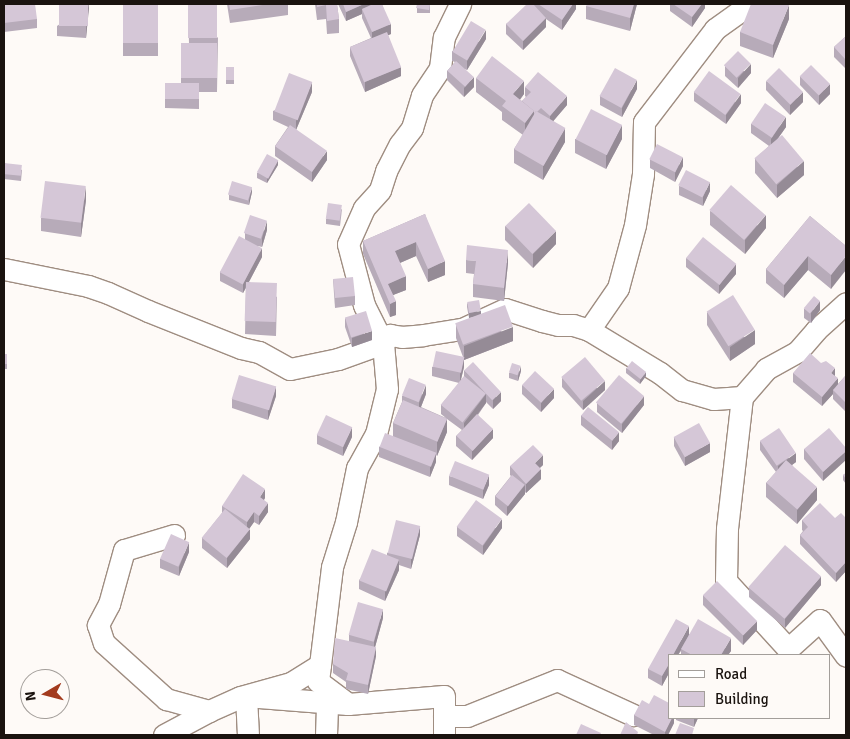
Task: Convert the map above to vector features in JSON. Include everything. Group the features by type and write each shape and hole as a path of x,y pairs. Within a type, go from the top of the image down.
{"street":[{"path":"348,704 318,681 332,567 346,522 357,468 376,434 384,410 387,389 383,343 364,305 348,244 364,208 380,190 386,171 400,144 412,128 422,96 440,68 444,37 460,4"},
{"path":"589,330 618,288 633,234 643,174 644,122 714,29 750,4"},
{"path":"4,270 88,286 241,348 258,352 290,369 338,359 383,343 390,334 402,337 462,329 505,308 542,321 573,325 589,330 660,373 682,390 714,399 742,397"},
{"path":"846,302 816,330 798,351 766,370 742,397 727,528 726,581 788,649 820,620 846,656"},
{"path":"174,535 124,550 109,604 98,625 104,643 166,699 209,711"},
{"path":"164,735 209,711 246,696 290,683 320,665"},
{"path":"246,696 348,704 444,696 444,726 557,680 633,715"},
{"path":"246,696 248,735"},
{"path":"326,735 327,702"}],"building":[{"path":"4,4 35,4 37,19 4,23"},
{"path":"59,4 88,4 88,26 59,26"},
{"path":"123,4 158,4 158,43 123,43"},
{"path":"188,4 217,4 217,38 188,38"},
{"path":"229,4 269,4 230,10"},
{"path":"317,4 337,4 339,19 327,21 326,5 317,7"},
{"path":"343,4 364,4 346,12"},
{"path":"373,4 382,4 391,24 372,32 362,9"},
{"path":"417,4 430,4 429,10 416,8"},
{"path":"527,4 533,4 546,18 523,41 506,24"},
{"path":"538,4 573,4 562,20"},
{"path":"587,4 634,4 630,18 586,6"},
{"path":"673,4 702,4 692,17"},
{"path":"751,4 789,5 773,45 740,32"},
{"path":"471,21 486,30 467,61 452,52"},
{"path":"387,32 401,67 364,82 350,47"},
{"path":"846,36 846,58 845,59 834,47"},
{"path":"181,43 217,43 217,78 181,78"},
{"path":"738,51 751,64 737,78 724,65"},
{"path":"492,56 524,81 513,94 534,111 525,123 502,106 506,101 476,78"},
{"path":"456,61 474,77 465,87 447,71"},
{"path":"811,65 830,84 819,95 800,76"},
{"path":"226,67 234,67 234,80 226,80"},
{"path":"615,68 637,80 621,108 599,96"},
{"path":"779,68 803,92 790,105 766,81"},
{"path":"709,71 741,94 725,115 694,92"},
{"path":"538,72 567,96 550,116 541,108 534,114 534,111 522,101 531,92 525,87"},
{"path":"289,73 312,82 298,120 274,111"},
{"path":"165,83 199,83 199,99 165,99"},
{"path":"765,103 786,117 772,138 751,124"},
{"path":"591,109 622,125 607,155 576,139"},
{"path":"536,111 565,128 543,166 514,149"},
{"path":"290,125 327,151 312,172 275,146"},
{"path":"782,135 804,161 776,184 754,158"},
{"path":"657,144 683,157 675,172 649,159"},
{"path":"267,154 278,160 268,179 257,172"},
{"path":"4,163 22,165 21,176 4,174"},
{"path":"686,170 710,182 702,197 678,185"},
{"path":"45,181 86,186 81,223 40,218"},
{"path":"232,181 252,187 248,201 228,194"},
{"path":"731,185 766,215 744,240 709,210"},
{"path":"328,203 342,205 340,221 326,219"},
{"path":"529,203 556,231 532,254 505,226"},
{"path":"425,214 445,261 428,269 416,242 395,251 406,276 388,284 396,301 390,304 363,241"},
{"path":"250,215 267,221 261,239 244,233"},
{"path":"810,216 846,246 846,256 831,275 808,256 784,285 766,269"},
{"path":"239,236 262,248 243,284 220,272"},
{"path":"703,237 736,264 719,285 686,258"},
{"path":"467,245 508,250 504,288 473,284 476,261 466,260"},
{"path":"353,277 355,296 335,298 333,279"},
{"path":"246,282 277,283 276,322 245,321"},
{"path":"733,295 755,330 728,346 707,311"},
{"path":"814,296 820,301 810,313 804,308"},
{"path":"479,300 481,311 469,313 467,302"},
{"path":"505,305 513,327 463,345 455,323"},
{"path":"366,311 372,331 351,338 345,317"},
{"path":"436,351 464,357 461,373 433,367"},
{"path":"810,353 821,363 826,361 835,368 831,373 838,378 822,397 793,373"},
{"path":"4,354 7,354 7,364 4,364"},
{"path":"585,357 605,381 581,401 561,377"},
{"path":"632,361 646,372 641,379 626,368"},
{"path":"473,362 501,392 492,400 464,370"},
{"path":"512,363 521,366 517,375 509,373"},
{"path":"535,371 554,389 541,403 522,385"},
{"path":"239,375 276,386 269,410 232,399"},
{"path":"619,375 644,396 621,424 596,403"},
{"path":"846,375 846,403 833,390"},
{"path":"464,376 486,394 462,422 441,405"},
{"path":"409,378 426,385 419,402 402,396"},
{"path":"403,400 447,419 437,442 393,423"},
{"path":"588,407 619,432 612,441 581,416"},
{"path":"477,414 493,429 473,451 457,436"},
{"path":"326,415 352,427 343,447 317,435"},
{"path":"699,423 710,443 685,457 674,437"},
{"path":"779,428 796,453 777,466 760,441"},
{"path":"829,428 846,448 846,451 823,472 804,449"},
{"path":"385,433 436,453 431,467 380,447"},
{"path":"533,445 543,455 535,463 541,469 526,484 510,466"},
{"path":"786,460 817,487 797,510 766,483"},
{"path":"455,461 489,475 483,490 449,476"},
{"path":"243,474 265,489 260,497 268,503 259,516 254,512 247,522 222,506"},
{"path":"512,475 525,485 508,506 495,496"},
{"path":"476,500 502,519 482,546 457,527"},
{"path":"820,503 835,518 841,513 846,518 846,562 836,573 800,535 808,527 802,520"},
{"path":"225,509 250,529 227,558 202,538"},
{"path":"396,520 420,526 412,559 388,553"},
{"path":"171,534 189,542 178,567 160,559"},
{"path":"785,545 821,576 784,619 748,587"},
{"path":"372,549 399,560 386,591 359,581"},
{"path":"717,581 757,621 743,635 703,595"},
{"path":"358,602 383,609 374,642 349,635"},
{"path":"676,619 689,626 674,654 668,654 668,666 662,676 648,669"},
{"path":"698,619 731,638 722,654 690,654 681,649"},
{"path":"335,638 376,647 368,685 346,680 348,673 333,664"},
{"path":"654,695 668,702 668,719 672,719 665,732 634,715 642,700 649,704"},
{"path":"626,722 638,732 637,735 620,735"},
{"path":"680,723 694,728 692,735 675,735"},
{"path":"581,724 601,733 600,735 576,735"}]}
